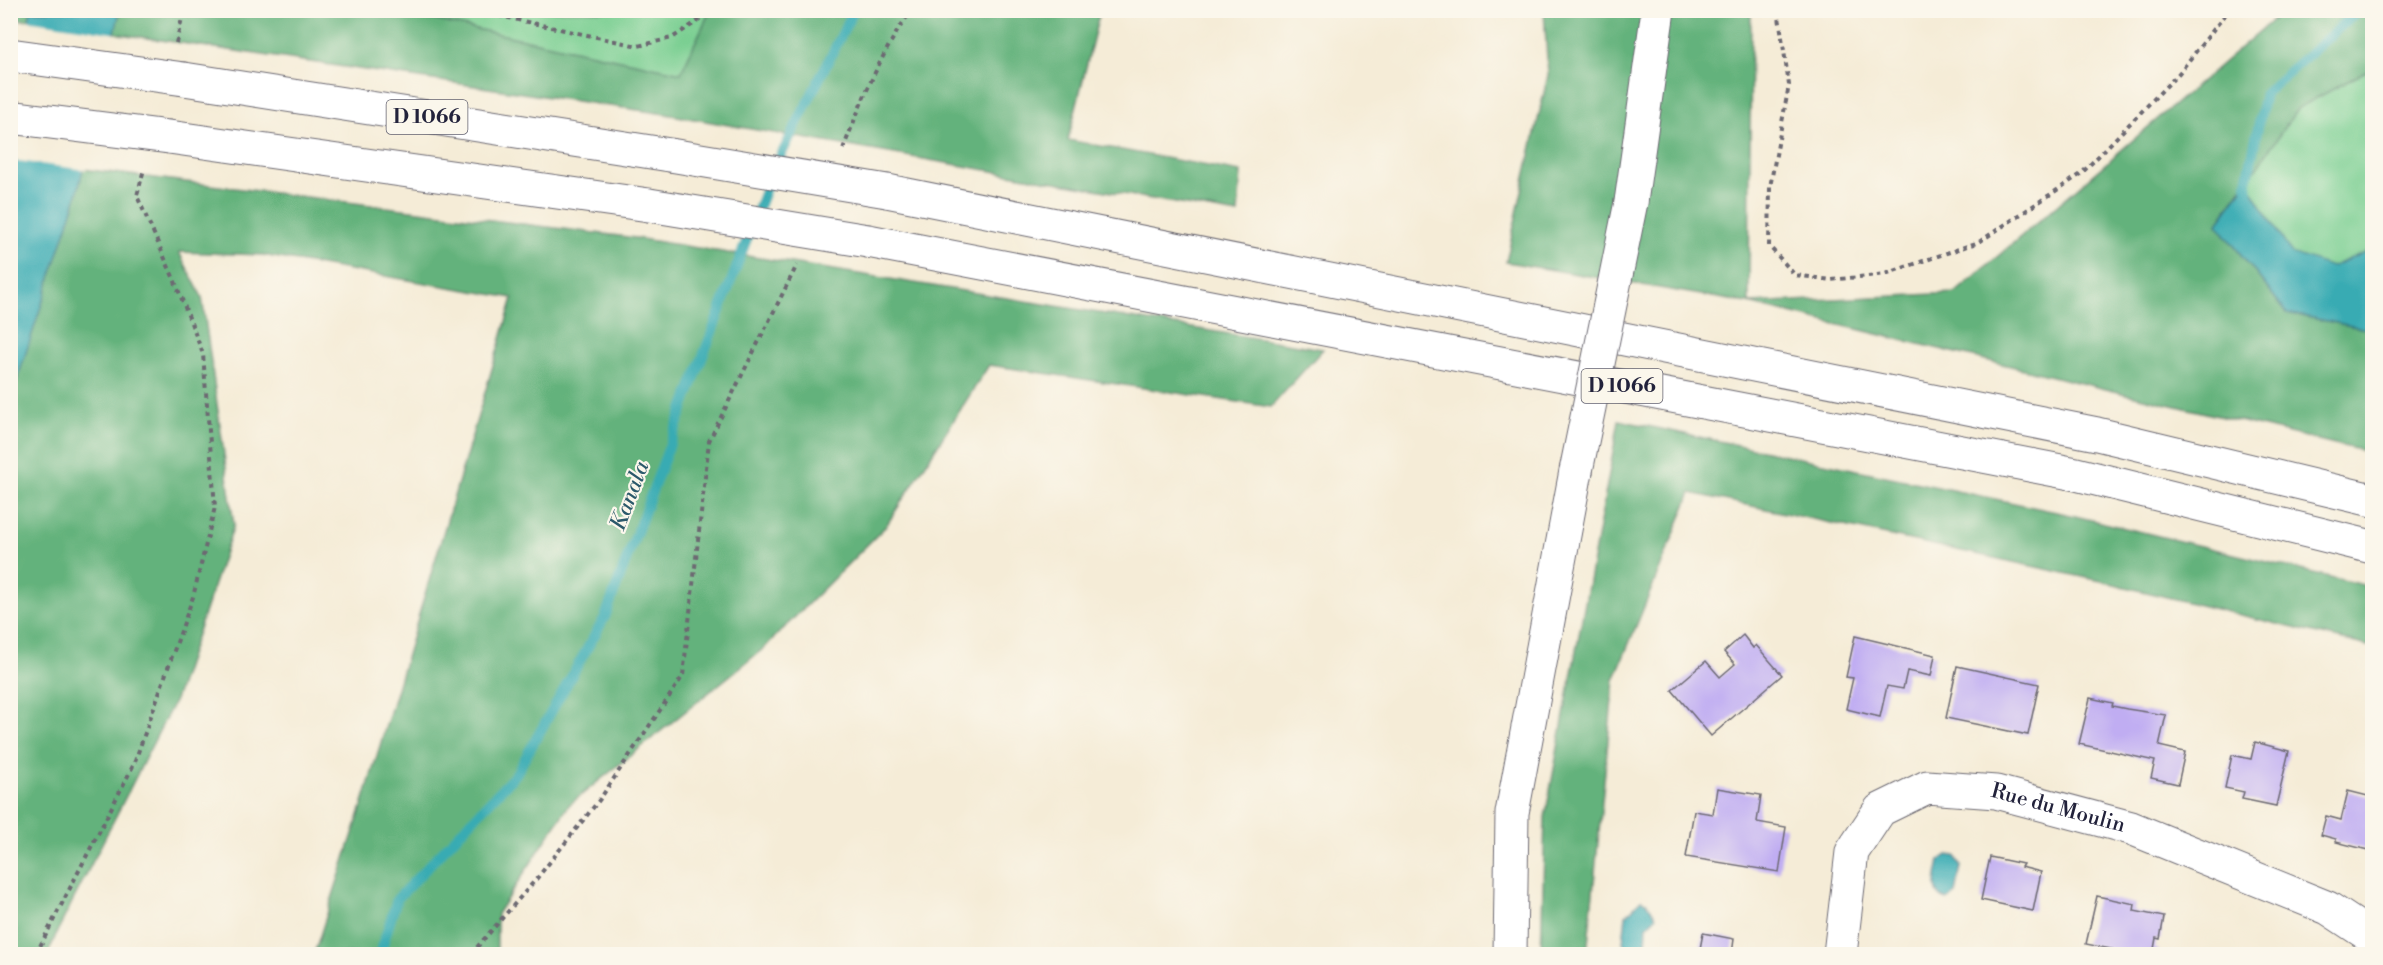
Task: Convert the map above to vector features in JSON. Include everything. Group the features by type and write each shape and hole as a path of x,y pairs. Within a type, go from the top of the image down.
{"main road":[{"path":"1510,954 1512,813 1576,471 1631,202 1658,10"},
{"name":"D 1066","path":"10,55 184,79 886,191 2097,434 2373,500"},
{"name":"D 1066","path":"10,117 169,137 649,205 868,241 2076,474 2373,547"},
{"name":"Rue du Moulin","path":"1840,954 1852,852 1880,810 1927,786 1996,792 2131,828 2328,908 2373,937"}],"path":[{"path":"176,45 184,10"},
{"path":"472,10 638,46 672,38 701,19 705,10"},
{"path":"841,155 879,64 896,31 912,10"},
{"path":"1778,10 1789,84 1770,187 1769,246 1795,275 1831,280 1885,274 1979,242 2081,174 2179,73 2229,10"},
{"path":"36,954 134,764 193,597 215,507 203,354 174,279 137,196 146,161"},
{"path":"471,954 538,877 600,799 683,676 709,441 798,264"}],"green space":[{"path":"11,10 392,11 681,73 710,11 1100,11 1068,140 1241,172 1238,214 665,114 11,18"},
{"path":"392,11 710,11 681,73"},
{"path":"1544,11 1751,11 1749,303 1955,293 2283,11 2372,11 2372,68 2298,108 2217,224 2287,313 2372,330 2372,453 1748,303 1506,262 1548,75"},
{"path":"2372,68 2372,330 2217,224 2298,108"},
{"path":"11,160 636,238 1323,349 1271,407 989,365 886,526 763,649 569,805 497,914 497,954 314,954 362,806 513,298 262,255 179,252 202,297 234,525 175,700 48,954 11,954"},
{"path":"1619,420 2071,515 2372,587 2372,647 2101,581 1691,493 1614,680 1587,954 1541,954 1545,817"}],"water":[{"path":"31,11 120,11 76,199 10,402 10,93"},
{"path":"2247,182 2291,253 2331,267 2372,249 2372,330 2287,313 2217,224"},
{"path":"1947,855 1956,856 1961,866 1956,894 1947,900 1938,893 1936,883 1940,860"},
{"path":"1641,900 1647,902 1656,917 1647,926 1646,946 1642,950 1627,949 1623,942 1626,915"}],"pier":[{"path":"26,20 118,34 86,170 11,160 10,81"}],"building":[{"path":"1743,635 1753,648 1756,645 1782,675 1711,736 1672,690 1706,661 1720,677 1735,664 1724,652"},
{"path":"1855,636 1935,655 1931,676 1907,671 1903,689 1887,686 1880,717 1846,709 1853,678 1846,677"},
{"path":"1957,666 2039,684 2028,735 1946,718"},
{"path":"2090,698 2113,703 2112,706 2166,715 2159,746 2185,752 2178,784 2151,778 2155,761 2079,744"},
{"path":"2255,742 2289,751 2276,806 2242,799 2244,792 2225,788 2232,755 2251,759"},
{"path":"1717,788 1761,795 1757,822 1786,827 1779,872 1686,857 1694,811 1713,814"},
{"path":"2348,791 2372,797 2372,851 2336,842 2336,839 2321,835 2326,816 2341,820"},
{"path":"1990,857 2023,864 2021,867 2041,872 2033,911 1981,900"},
{"path":"2097,896 2135,904 2134,911 2164,917 2160,939 2156,938 2154,949 2158,950 2157,954 2135,954 2086,944"},
{"path":"1703,933 1734,939 1732,954 1690,954 1691,948 1700,949"}],"waterway":[{"name":"Kanala","path":"380,954 397,899 516,774 605,617 771,175 854,10"},
{"path":"2248,194 2247,182 2265,93 2359,10"}]}
